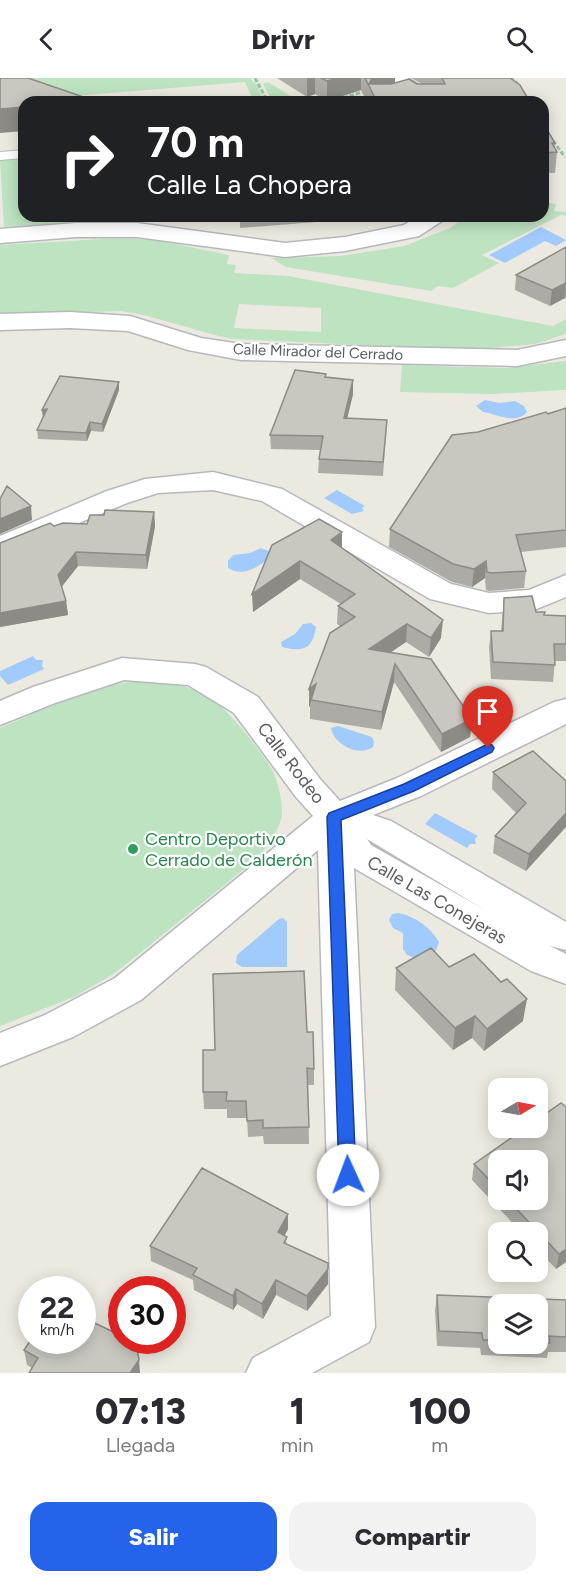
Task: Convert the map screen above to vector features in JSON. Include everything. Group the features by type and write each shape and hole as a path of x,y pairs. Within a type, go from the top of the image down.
{"street":[{"path":"0,236 76,230 137,230 285,250 345,244 411,231 425,222"},
{"name":"Calle Mirador del Cerrado","path":"0,322 70,320 130,324 197,345 241,352 517,358 566,348"},
{"path":"0,547 117,497 155,485 213,481 272,495 441,592 489,603 534,600 566,585"},
{"name":"Calle Rodeo","path":"0,714 45,695 122,669 195,675 246,705 308,788 334,817 128,989 59,1026 0,1050"},
{"path":"269,1373 353,1327 334,817 409,787 566,710"},
{"name":"Calle Las Conejeras","path":"334,817 379,830 556,934 566,936"},
{"name":"Calle Las Conejeras","path":"334,817 358,854 544,961 566,969"}],"lane":[{"path":"0,156 18,154"}],"path":[{"path":"255,78 265,96"},
{"path":"510,78 516,82 526,96"},
{"path":"350,96 369,90"},
{"path":"549,134 566,157"}],"green space":[{"path":"20,78 250,78 257,85 262,96 251,96 245,82 73,96 23,96"},
{"path":"268,82 290,96 270,96 263,84"},
{"path":"18,159 18,222 77,222 4,227 0,160"},
{"path":"549,203 556,204 554,211 566,212 566,216 561,215 549,221"},
{"path":"458,222 547,222 482,255 499,263 453,288 438,286 431,291 286,267 271,258 341,256 404,246 450,228"},
{"path":"119,238 156,240 229,255 227,264 236,265 234,273 288,276 553,326 566,319 566,334 535,344 467,350 232,339 148,316 120,311 0,315 0,245","holes":["239,304 321,308 321,332 234,328"]},
{"path":"566,361 566,390 494,394 400,392 402,365 505,368"},
{"name":"Centro Deportivo Cerrado de Calderón","path":"144,680 189,688 214,701 229,714 266,760 278,784 282,813 279,825 259,857 115,973 74,997 0,1026 0,728 88,692"}],"water":[{"path":"541,227 566,240 556,246 545,241 505,263 489,255"},
{"path":"485,400 499,403 515,401 524,406 527,412 517,418 506,418 483,412 476,406"},
{"path":"337,490 365,506 362,508 364,511 352,514 324,498"},
{"path":"261,548 271,552 273,556 251,570 240,572 228,568 228,561 233,555 250,553"},
{"path":"311,623 316,627 310,644 302,649 282,647 281,642 295,634 303,624"},
{"path":"33,656 36,660 43,660 44,669 8,685 0,676 0,671"},
{"path":"338,726 372,737 373,747 361,751 348,748 333,734 331,728"},
{"path":"435,813 478,836 475,839 476,844 470,844 467,848 425,824"},
{"path":"398,913 422,923 431,932 439,942 435,953 418,959 407,955 403,949 403,933 393,928 389,920 392,914"},
{"path":"283,918 287,922 287,967 242,967 236,963 237,955"}],"building":[{"path":"0,78 28,78 80,96 18,96 18,108 0,109"},
{"path":"321,78 337,78 327,81"},
{"path":"365,78 372,78 369,84 391,84 409,79 417,84 445,84 442,78 510,78 520,85 526,96 374,96"},
{"path":"549,133 555,143 552,143 557,152 549,153"},
{"path":"566,247 566,283 552,290 516,275"},
{"path":"295,370 326,374 325,377 353,380 344,418 387,420 383,462 319,459 323,436 270,435"},
{"path":"60,376 119,382 102,424 90,422 86,433 37,430 47,409 42,410"},
{"path":"566,408 566,530 516,535 526,571 487,572 486,561 474,569 453,564 390,529 452,435 478,432"},
{"path":"7,486 31,506 0,519 0,499"},
{"path":"105,510 154,512 146,555 76,552 58,575 66,601 0,613 0,543 50,523 54,526 63,523 87,524 90,515 104,515"},
{"path":"319,519 342,532 331,540 443,620 431,638 407,624 369,649 431,659 472,719 442,734 395,664 382,712 311,700 316,684 309,689 330,633 355,617 338,606 355,594 300,561 252,594 272,545"},
{"path":"532,596 536,612 545,612 544,615 566,616 566,644 554,644 555,665 493,662 491,631 503,631 504,598"},
{"path":"533,751 566,781 566,813 529,854 495,836 526,803 493,772"},
{"path":"431,948 449,967 474,954 501,982 507,979 527,999 487,1029 475,1016 455,1028 396,968"},
{"path":"304,971 307,1032 313,1032 314,1069 307,1068 309,1127 263,1128 263,1120 247,1121 246,1101 226,1101 227,1092 203,1092 203,1050 215,1050 213,974"},
{"path":"561,1103 566,1107 566,1249 559,1254 548,1242 548,1222 529,1222 517,1210 548,1210 548,1150 494,1150 511,1138 548,1138 548,1112"},
{"path":"488,1154 488,1179 474,1164"},
{"path":"202,1168 288,1214 278,1232 287,1237 284,1243 328,1263 328,1269 307,1296 276,1280 262,1304 236,1289 233,1296 193,1275 197,1268 150,1246"},
{"path":"437,1295 488,1297 488,1340 483,1340 482,1333 439,1331"},
{"path":"548,1299 566,1300 566,1337 549,1336 550,1343 548,1343"},
{"path":"96,1324 108,1329 108,1354 138,1354 139,1360 130,1373 29,1373 38,1358 31,1354 96,1354"}],"place":[{"name":"Centro Deportivo Cerrado de Calderón","path":"133,849"}],"route":[{"path":"348,1175 334,817 409,787 488,748"}]}
